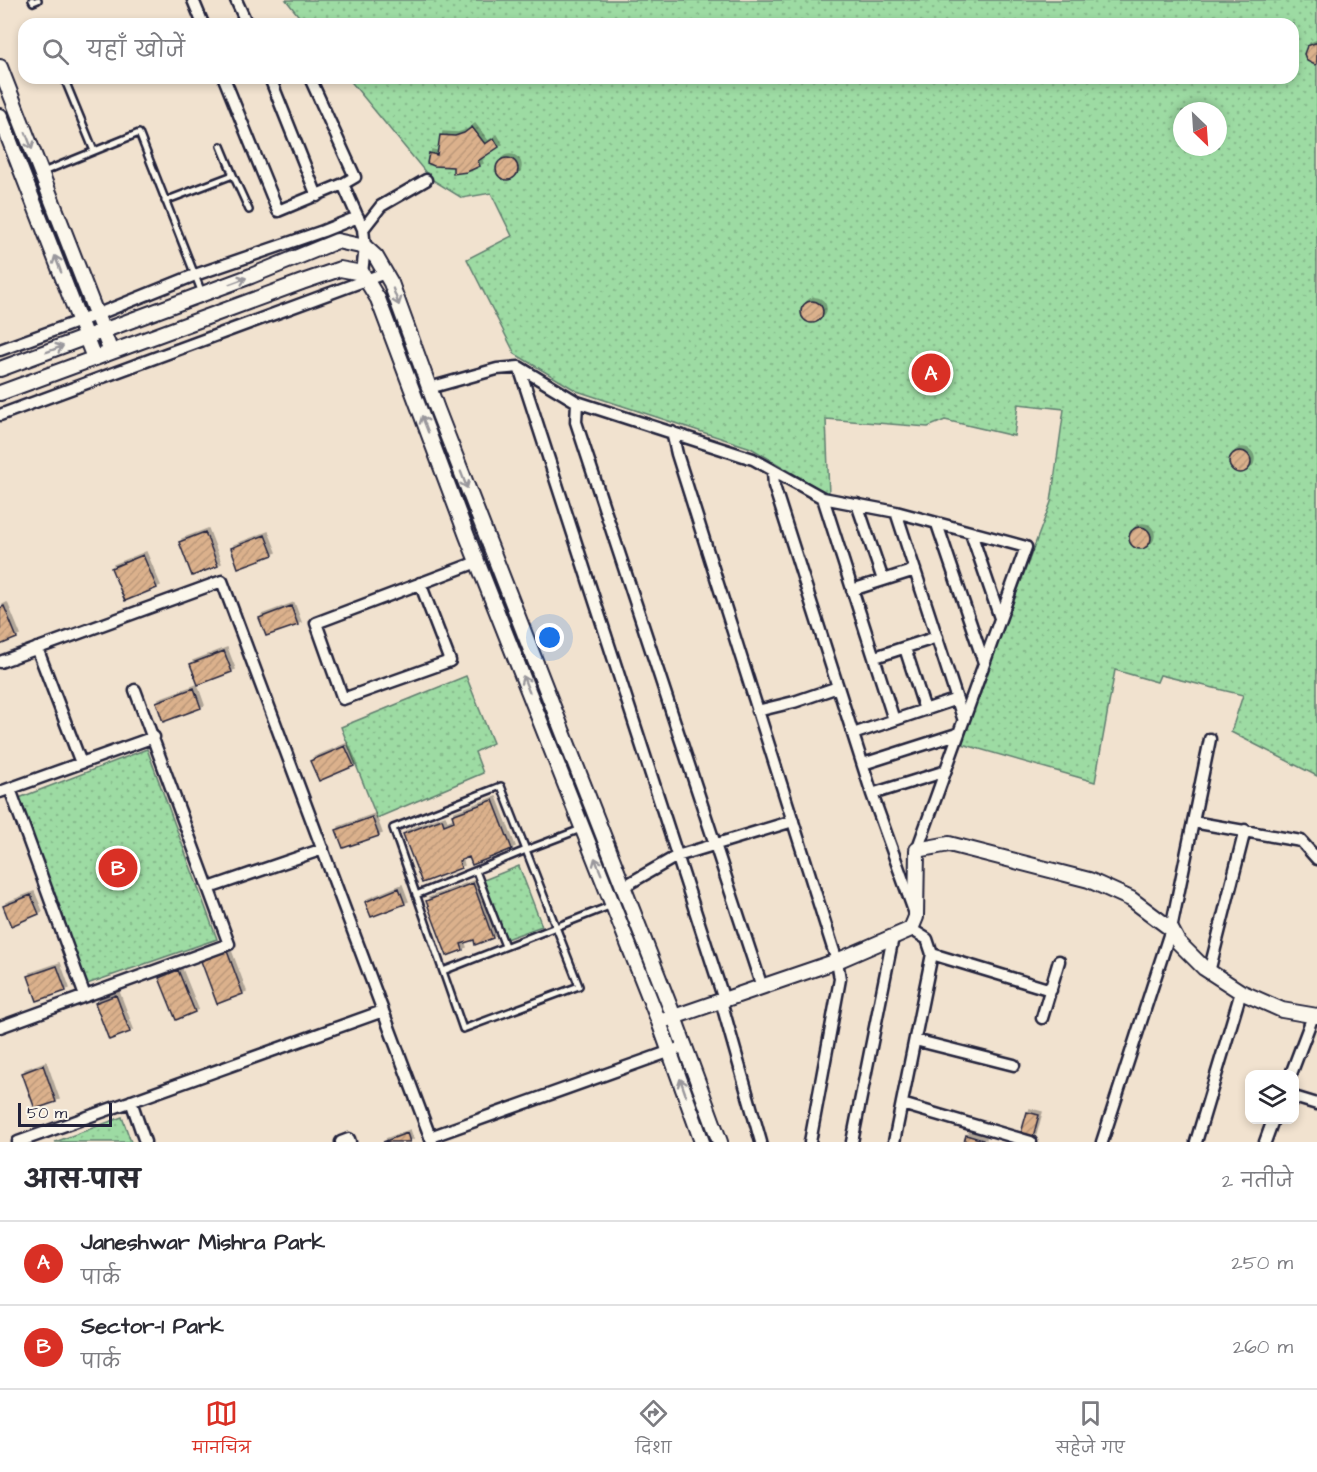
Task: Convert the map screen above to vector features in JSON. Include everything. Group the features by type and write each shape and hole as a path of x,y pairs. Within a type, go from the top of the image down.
{"street":[{"path":"193,0 200,18"},
{"path":"236,0 244,18"},
{"path":"0,67 111,352"},
{"path":"226,84 278,211 317,196 355,177 313,84"},
{"path":"272,84 317,196"},
{"path":"0,116 94,358"},
{"path":"363,229 381,206 426,180"},
{"path":"343,183 363,229 364,276 378,299 477,561 614,904 702,1142"},
{"path":"0,350 195,275 358,217"},
{"path":"0,369 337,242 365,248 376,257 391,283 429,388 674,1017 720,1142"},
{"path":"0,393 340,269 364,276"},
{"path":"0,415 364,276 385,273"},
{"path":"429,388 497,369 519,367 577,402 753,459 823,498 896,512 1026,547 916,850 914,923"},
{"path":"519,367 722,1000 761,1142"},
{"path":"577,402 576,423 762,987"},
{"path":"672,432 757,711 837,961 840,979 810,1142"},
{"path":"773,471 774,486 914,923 927,939 932,954 894,1142"},
{"path":"823,498 894,720"},
{"path":"857,504 883,580"},
{"path":"896,512 963,718"},
{"path":"937,524 984,663"},
{"path":"971,533 1000,618"},
{"path":"420,584 450,661 343,699 316,624 477,561"},
{"path":"852,590 915,570"},
{"path":"0,662 222,581 431,1139 685,1047"},
{"path":"875,657 937,638"},
{"path":"37,648 81,763"},
{"path":"905,648 925,710"},
{"path":"757,711 794,702 838,687"},
{"path":"0,1027 229,944 135,690"},
{"path":"853,734 957,699"},
{"path":"863,764 957,734"},
{"path":"85,996 5,791 154,737"},
{"path":"1102,1142 1171,929 1210,739"},
{"path":"872,794 943,772"},
{"path":"623,887 677,856 793,821"},
{"path":"1193,822 1301,841 1317,859"},
{"path":"1209,972 1245,830"},
{"path":"916,850 949,844 1089,880 1131,899 1171,929 1178,942 1209,972 1240,992 1282,1010 1315,1016 1293,1070"},
{"path":"209,888 322,849"},
{"path":"659,1022 837,961 893,937 914,923"},
{"path":"852,1142 893,937"},
{"path":"932,954 1051,990"},
{"path":"1042,1018 1059,961"},
{"path":"1196,1142 1240,992"},
{"path":"18,1142 383,1011"},
{"path":"915,1040 1014,1065"},
{"path":"1299,1099 1317,1104"},
{"path":"131,1101 145,1142"},
{"path":"902,1104 1031,1142"},
{"path":"1265,1142 1272,1124"},
{"path":"341,1142 349,1139 350,1142"}],"lane":[{"path":"32,0 33,2 39,0"},
{"path":"66,84 94,151"},
{"path":"41,172 139,133 202,294"},
{"path":"221,146 249,210"},
{"path":"165,201 233,175"},
{"path":"501,786 579,986 463,1029 416,895 393,828 501,786"},
{"path":"416,895 583,829"},
{"path":"477,871 505,946"},
{"path":"443,971 614,904"}],"green space":[{"path":"286,0 1317,0 1317,776 1231,732 1243,695 1160,675 1157,682 1115,670 1095,782 962,744 982,684 1051,502 1064,409 1018,404 1014,436 945,420 928,427 826,419 829,495 751,448 577,391 515,354 467,259 512,236 491,193 462,198 431,179 353,84 1299,84 1299,18 300,18"},
{"path":"466,676 493,743 475,752 483,773 377,818 341,727"},
{"path":"147,749 217,939 87,984 19,798"},
{"path":"519,866 542,926 506,939 484,880"},
{"path":"122,1117 131,1142 55,1142"}],"building":[{"path":"1317,43 1317,64 1315,65 1307,61 1304,54 1307,46"},
{"path":"472,127 485,144 494,138 499,147 478,161 480,166 467,172 453,174 453,167 434,166 427,163 429,153 437,155 440,135 455,136"},
{"path":"503,158 511,158 518,165 518,173 511,180 503,180 496,173 496,165"},
{"path":"808,301 816,301 823,308 823,316 816,323 808,323 801,316 801,308"},
{"path":"1236,451 1244,451 1251,458 1251,466 1244,473 1236,473 1229,466 1229,458"},
{"path":"1136,527 1144,527 1151,534 1151,542 1144,549 1136,549 1129,542 1129,534"},
{"path":"205,532 218,566 192,576 179,542"},
{"path":"265,535 273,555 238,568 231,548"},
{"path":"143,555 157,588 125,601 111,568"},
{"path":"4,606 17,638 0,645 0,608"},
{"path":"291,606 298,625 266,636 259,618"},
{"path":"224,651 232,672 198,685 190,664"},
{"path":"194,688 201,708 163,722 156,702"},
{"path":"345,746 354,766 319,781 310,761"},
{"path":"493,800 512,849 472,865 469,857 459,861 461,868 422,883 403,834 442,819 444,825 454,821 452,815"},
{"path":"372,817 379,836 343,848 336,830"},
{"path":"473,883 493,938 475,945 474,940 461,944 463,950 447,956 426,901"},
{"path":"399,888 405,904 371,917 365,902"},
{"path":"31,895 39,914 11,926 3,906"},
{"path":"227,951 243,994 217,1004 201,961"},
{"path":"57,966 66,991 37,1001 28,976"},
{"path":"178,970 195,1012 176,1020 159,978"},
{"path":"116,995 130,1032 109,1040 95,1003"},
{"path":"43,1065 56,1102 35,1109 22,1073"},
{"path":"1027,1112 1039,1115 1033,1137 1021,1133"},
{"path":"407,1133 410,1142 383,1142"},
{"path":"966,1135 983,1140 983,1142 964,1142"}],"place":[{"name":"Janeshwar Mishra Park","path":"931,373"},
{"name":"Sector-1 Park","path":"118,868"}]}
